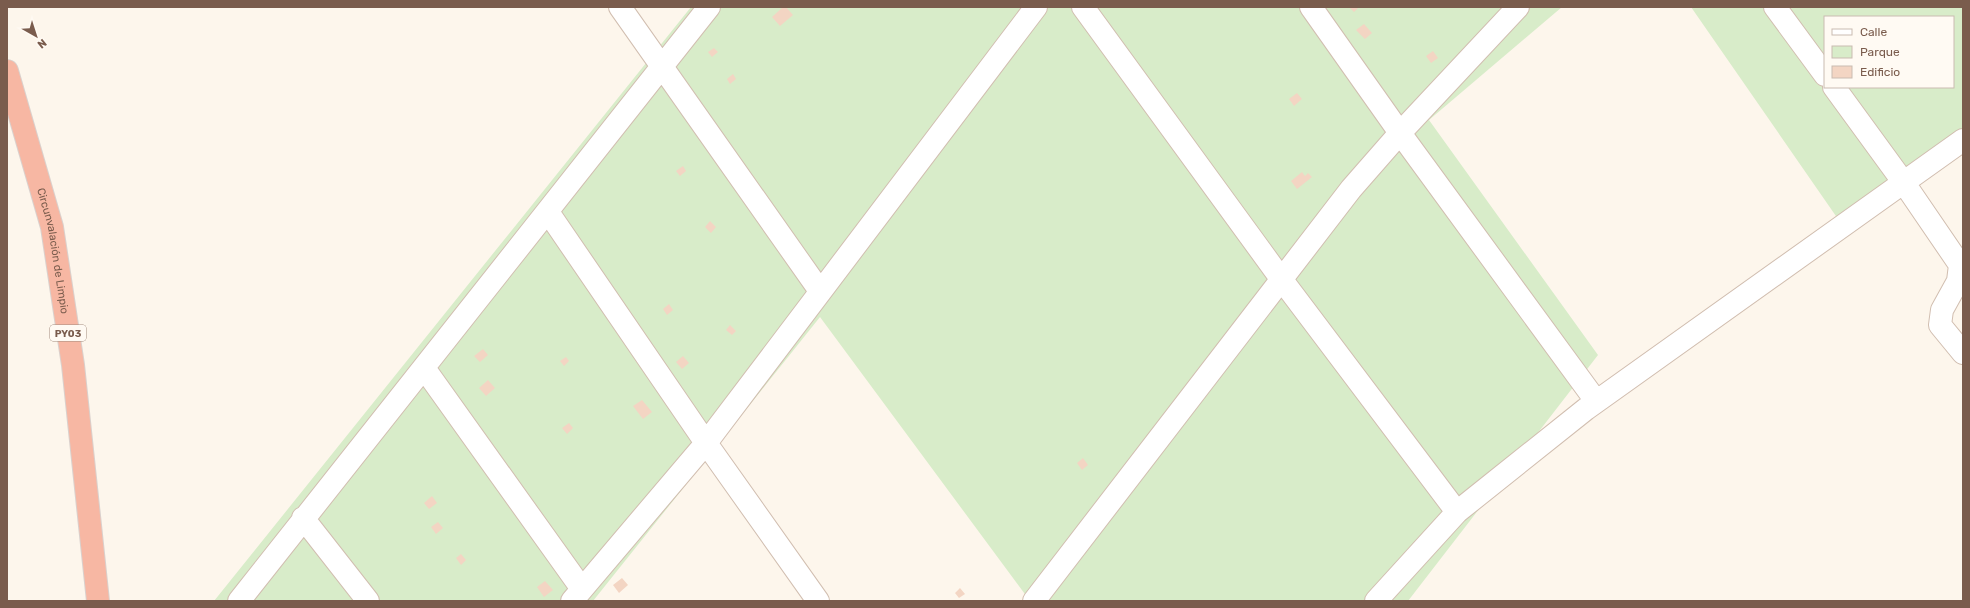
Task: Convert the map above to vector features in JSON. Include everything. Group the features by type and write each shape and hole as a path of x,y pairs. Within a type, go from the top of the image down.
{"highway":[{"name":"Circunvalación de Limpio","path":"7,71 52,227 72,365 98,601"}],"street":[{"path":"620,7 820,291"},
{"path":"238,601 663,67 709,7"},
{"path":"424,368 577,595 706,443 1036,7"},
{"path":"1083,7 1282,280 1457,512"},
{"path":"1311,7 1400,133 1596,401"},
{"path":"1034,601 1351,189 1400,133 1518,7"},
{"path":"1776,7 1824,74"},
{"path":"1835,88 1904,183 1960,265 1958,281 1942,310 1940,325 1963,353"},
{"path":"1376,601 1457,512 1596,401 1963,140"},
{"path":"548,212 706,443 818,601"},
{"path":"303,518 368,601"}],"green space":[{"path":"691,7 1562,7 1429,120 1598,355 1408,601 1030,601 820,317 593,601 214,601"},
{"path":"1691,7 1963,7 1963,154 1847,232"}],"building":[{"path":"783,7 786,7 793,15 780,26 772,17"},
{"path":"1349,7 1359,7 1354,12"},
{"path":"1364,24 1372,33 1365,39 1356,30"},
{"path":"714,48 718,52 712,57 708,52"},
{"path":"1433,51 1438,58 1431,63 1426,56"},
{"path":"733,74 736,79 730,84 727,79"},
{"path":"1297,93 1302,99 1294,106 1289,99"},
{"path":"683,166 686,171 680,176 676,171"},
{"path":"1302,172 1305,176 1308,173 1312,177 1297,189 1291,181"},
{"path":"710,221 716,227 711,233 705,227"},
{"path":"669,304 673,310 667,315 663,309"},
{"path":"730,325 736,331 732,335 726,330"},
{"path":"483,349 488,355 480,362 474,356"},
{"path":"683,356 689,363 682,369 676,362"},
{"path":"566,357 569,361 564,366 560,361"},
{"path":"488,380 495,388 486,396 479,388"},
{"path":"642,400 652,412 643,419 633,406"},
{"path":"569,423 573,428 567,434 562,428"},
{"path":"1083,458 1088,465 1082,470 1077,463"},
{"path":"432,496 437,503 429,509 424,503"},
{"path":"438,522 443,528 436,534 431,527"},
{"path":"461,554 466,560 461,565 456,558"},
{"path":"622,578 628,585 619,593 613,585"},
{"path":"545,581 553,590 544,597 537,587"},
{"path":"960,588 965,594 959,598 955,593"}]}
